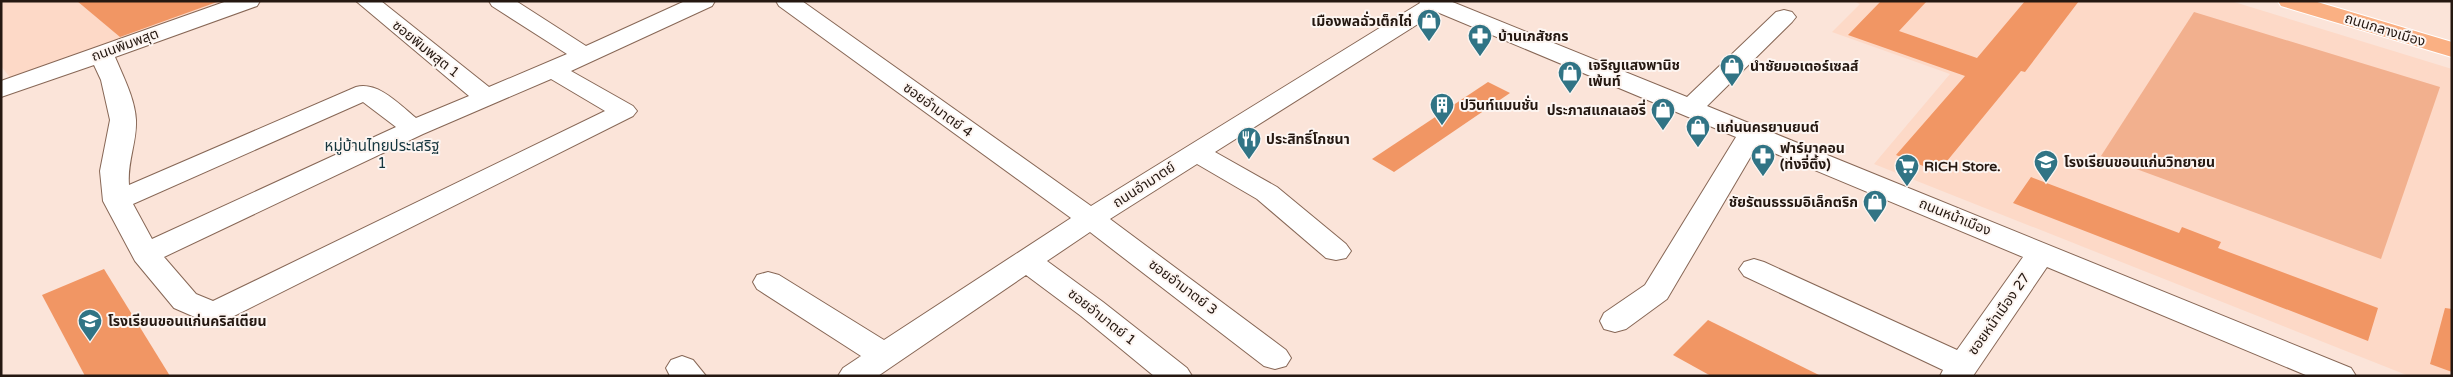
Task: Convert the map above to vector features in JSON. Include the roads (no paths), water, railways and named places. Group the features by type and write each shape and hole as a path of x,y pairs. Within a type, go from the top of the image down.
{"main road":[{"name":"ถนนกลางเมือง","path":"2289,1 2452,50"}],"street":[{"name":"ถนนพิมพสุต","path":"1,90 249,1"},
{"name":"ซอยพิมพสุต 1","path":"367,1 486,97"},
{"path":"500,1 584,55"},
{"path":"144,254 414,128 552,70 704,1"},
{"name":"ซอยอำมาตย์ 4","path":"787,1 1090,219"},
{"name":"ถนนอำมาตย์","path":"854,376 1090,219 1435,2"},
{"name":"ถนนหน้าเมือง","path":"1435,2 2340,376"},
{"path":"1690,108 1784,17"},
{"path":"101,54 113,80 123,120 114,171 117,201 144,254 185,301 213,314 624,110 552,70"},
{"path":"117,201 365,92 414,128"},
{"path":"1615,321 1656,292 1752,133"},
{"path":"1195,152 1267,193 1336,251"},
{"name":"ซอยอำมาตย์ 3","path":"1090,219 1141,255 1275,358"},
{"name":"ซอยหน้าเมือง 27","path":"1959,371 2041,252"},
{"name":"ซอยอำมาตย์ 1","path":"1026,261 1092,309 1176,376"},
{"path":"1754,269 1959,371"},
{"path":"768,282 884,355"}],"place":[{"name":"เมืองพลฉั่วเต็กไถ่","path":"1429,42"},
{"name":"บ้านเภสัชกร","path":"1480,57"},
{"name":"นำชัยมอเตอร์เซลส์","path":"1732,87"},
{"name":"เจริญแสงพานิช เพ้นท์","path":"1570,94"},
{"name":"ปวินท์แมนชั่น","path":"1442,126"},
{"name":"ประภาสแกลเลอรี่","path":"1663,131"},
{"name":"แก่นนครยานยนต์","path":"1698,148"},
{"name":"ประสิทธิ์โภชนา","path":"1249,160"},
{"name":"ฟาร์มาคอน (ท่งจี่ตึ้ง)","path":"1763,177"},
{"name":"โรงเรียนขอนแก่นวิทยายน","path":"2046,183"},
{"name":"RICH Store.","path":"1907,187"},
{"name":"ชัยรัตนธรรมอิเล็กตริก","path":"1875,223"},
{"name":"โรงเรียนขอนแก่นคริสเตียน","path":"90,342"}],"district":[{"name":"หมู่บ้านไทยประเสริฐ 1","path":"382,154"}]}
